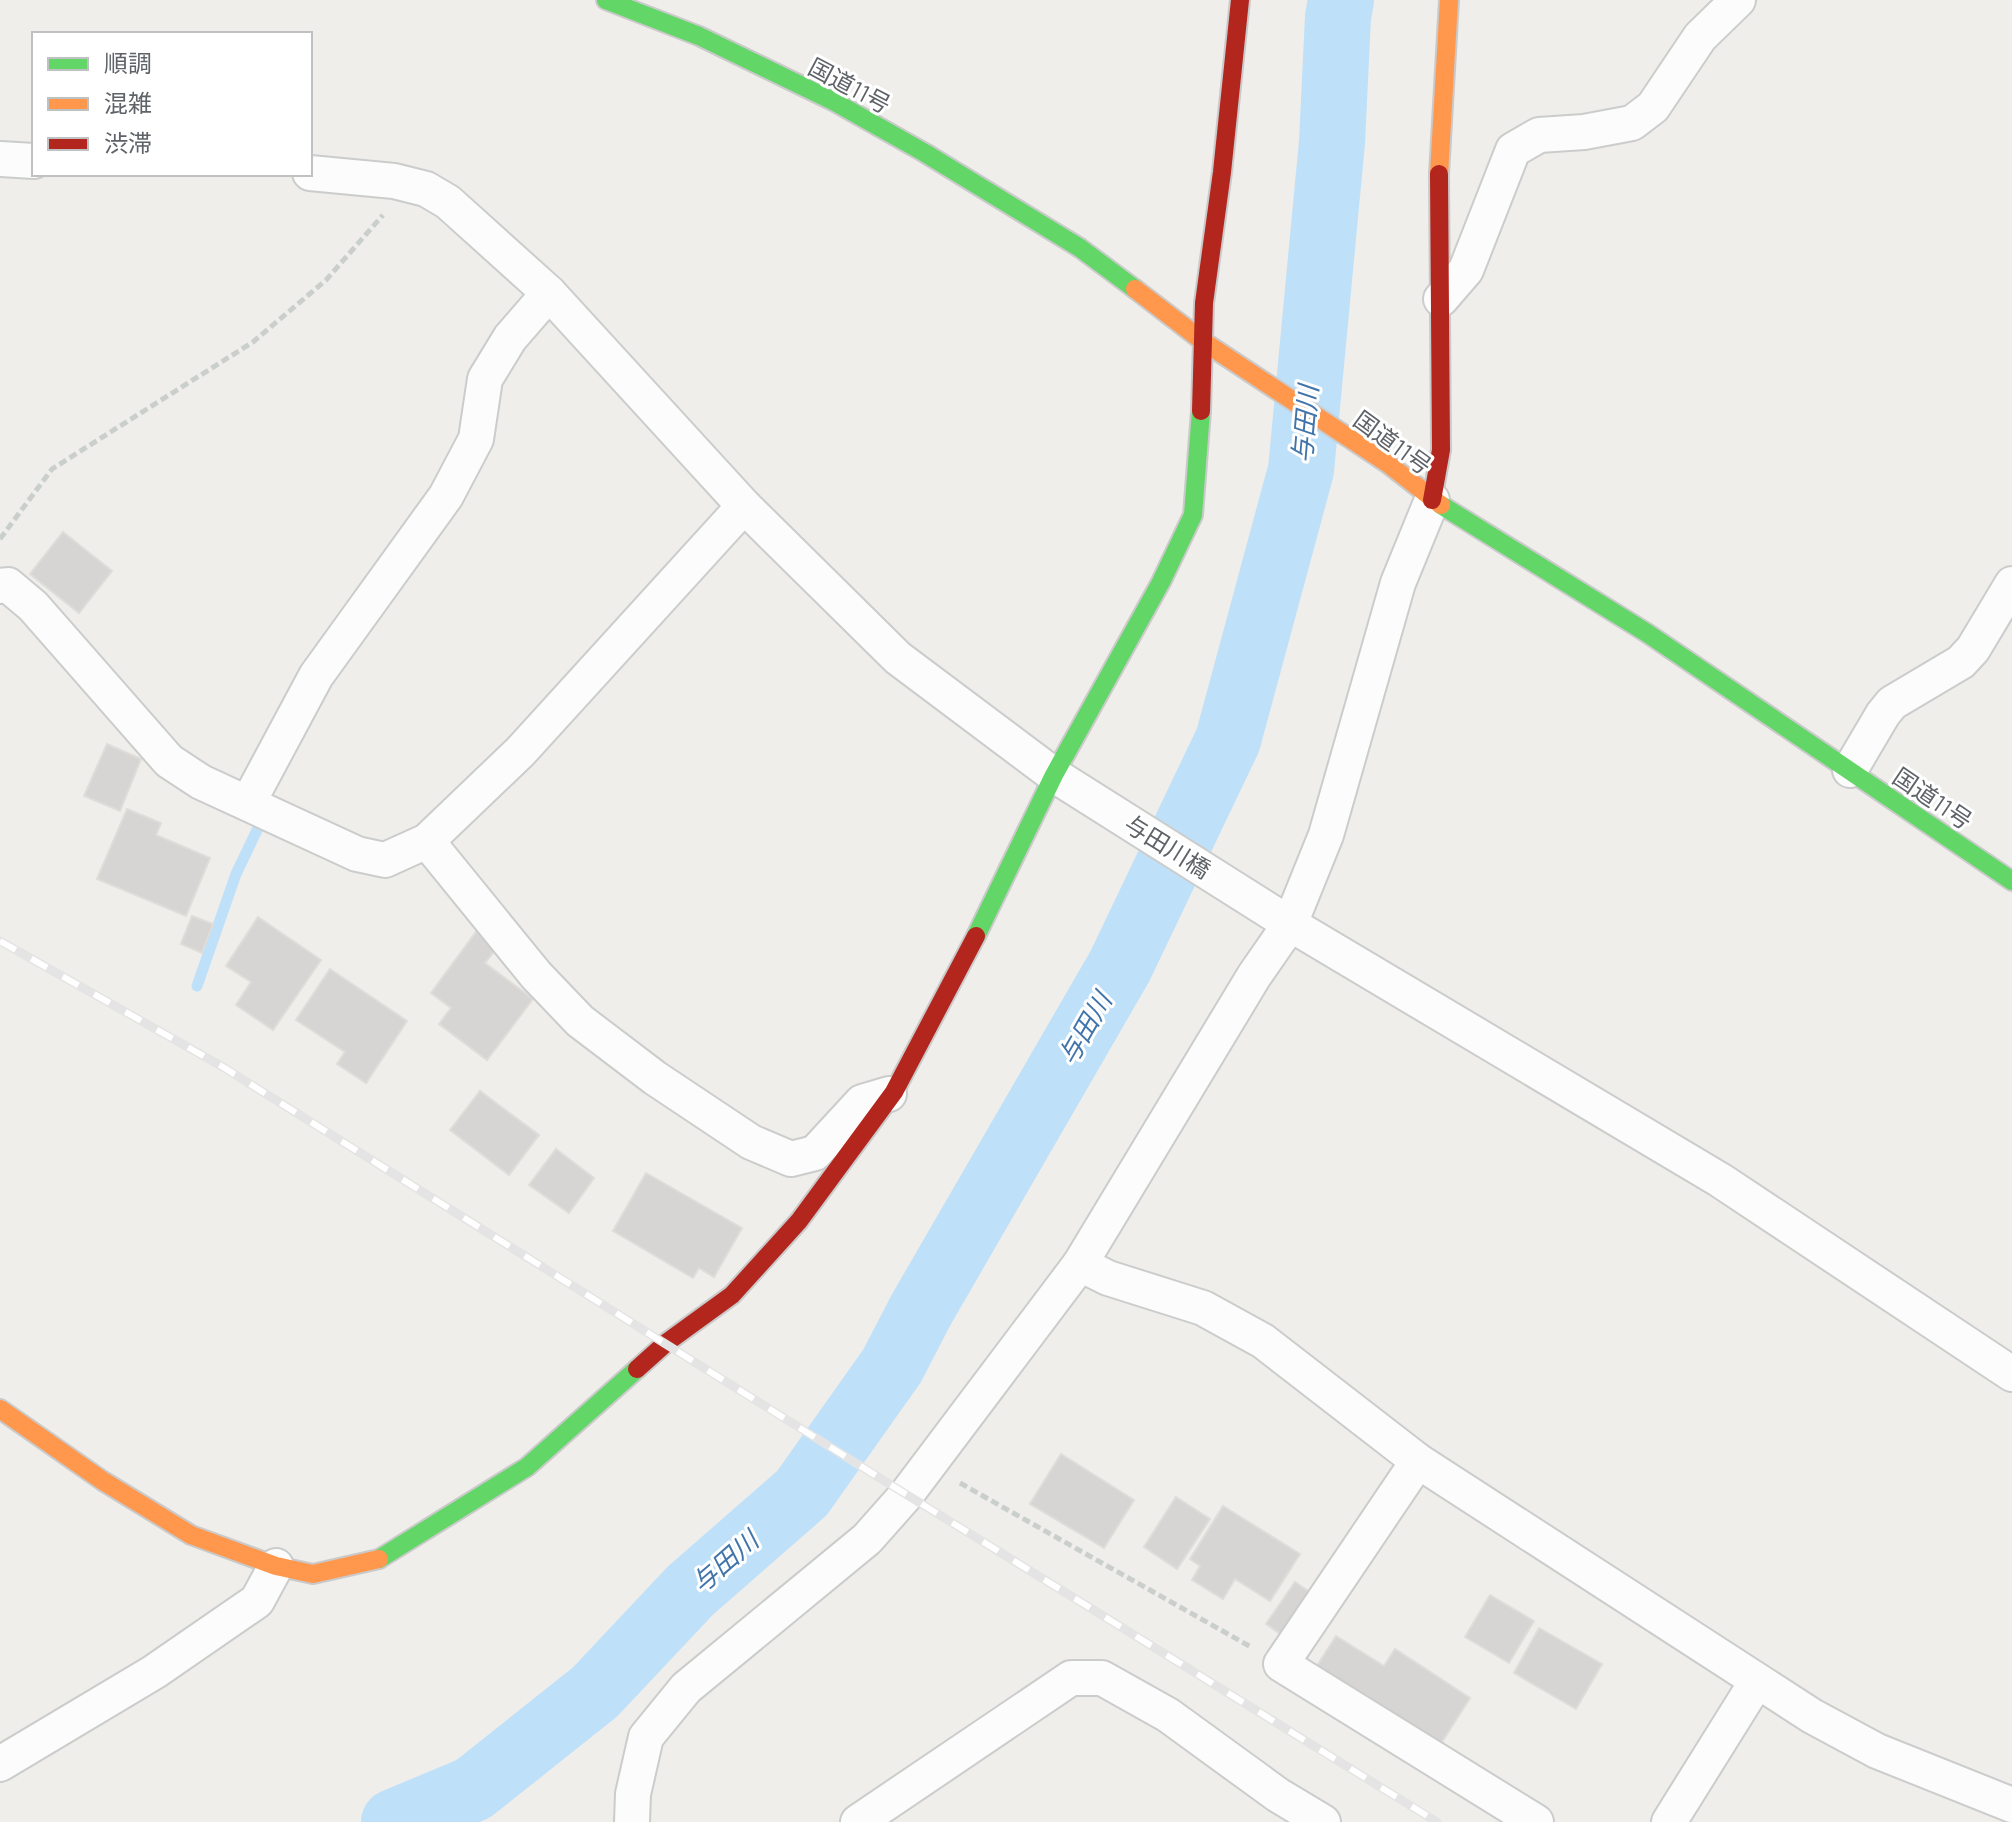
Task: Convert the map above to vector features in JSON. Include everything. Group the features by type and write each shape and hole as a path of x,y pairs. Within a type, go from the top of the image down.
{"main road":[{"name":"国道11号","path":"606,0 699,36 833,101 1080,248 1204,342 1383,460 1432,500 1647,633 2012,881"},
{"path":"0,1409 103,1481 191,1535 276,1566 313,1574 379,1559 527,1467 666,1343 732,1295 799,1221 894,1092 1064,780 1193,515 1204,303 1222,172 1240,0"},
{"path":"1432,500 1441,450 1439,155 1449,0"}],"street":[{"path":"1441,299 1466,270 1513,150 1539,135 1584,132 1632,123 1653,107 1700,37 1738,0"},
{"path":"0,159 32,161"},
{"name":"与田川橋","path":"312,173 394,181 426,189 448,202 549,293 744,506 898,658 1064,780 1276,915 1720,1180 2012,1374"},
{"path":"248,803 316,676 446,496 476,439 485,379 510,338 549,293"},
{"path":"632,1822 633,1794 646,1737 686,1688 867,1539 906,1495 1080,1264 1254,976 1276,915 1326,835 1398,583 1432,500"},
{"path":"0,586 8,585 33,606 169,761 201,782 357,854 385,860 427,841 520,752 744,506"},
{"path":"1850,770 1892,703 1961,662 1973,649 2012,584"},
{"path":"427,841 536,975 580,1021 655,1078 751,1142 791,1159 815,1153 862,1102 894,1092"},
{"path":"1080,1264 1108,1278 1203,1308 1263,1341 1418,1461 1812,1716 1877,1751 2012,1805"},
{"path":"1418,1461 1281,1664 1536,1822"},
{"path":"0,1764 154,1672 257,1601 276,1566"},
{"path":"858,1822 1071,1678 1102,1678 1168,1715 1278,1795 1323,1822"},
{"path":"1669,1822 1757,1681"}],"path":[{"path":"0,539 52,469 253,342 326,280 388,210 394,181"},
{"path":"928,1465 1281,1664"}],"building":[{"path":"63,532 112,571 79,613 30,574"},
{"path":"107,744 141,759 120,811 84,796"},
{"path":"127,809 161,823 156,835 210,858 186,916 97,879"},
{"path":"192,916 213,924 202,953 181,944"},
{"path":"258,917 321,960 273,1030 236,1005 251,982 226,966"},
{"path":"476,932 497,948 485,963 533,999 487,1060 439,1024 451,1008 431,993"},
{"path":"330,969 407,1021 366,1083 337,1064 345,1052 296,1020"},
{"path":"480,1091 539,1135 509,1175 450,1130"},
{"path":"556,1149 594,1178 569,1213 529,1185"},
{"path":"646,1173 742,1228 714,1277 699,1268 693,1278 613,1231"},
{"path":"1061,1454 1134,1500 1104,1548 1030,1504"},
{"path":"1176,1497 1210,1519 1177,1569 1144,1547"},
{"path":"1223,1506 1300,1554 1270,1601 1235,1579 1223,1599 1192,1580 1200,1566 1190,1559"},
{"path":"1295,1582 1320,1599 1291,1641 1266,1624"},
{"path":"1490,1595 1534,1621 1509,1663 1465,1637"},
{"path":"1539,1628 1602,1664 1576,1709 1514,1673"},
{"path":"1336,1636 1384,1666 1395,1649 1470,1698 1438,1748 1315,1669"}],"waterway":[{"name":"与田川","path":"394,1822 473,1789 595,1692 690,1591 802,1493 892,1366 921,1310 1120,966 1228,740 1301,470 1332,142 1341,0"},
{"path":"197,986 236,874 259,826"}],"railway":[{"path":"0,941 223,1067 1437,1822"}],"traffic: fast":[{"path":"606,0 699,36 833,101 1080,248 1135,289"},
{"path":"976,936 1054,775 1161,582 1193,515 1201,411"},
{"path":"1441,505 1647,633 2012,881"},
{"path":"379,1559 527,1467 637,1369"}],"traffic: slow":[{"path":"1439,174 1449,0"},
{"path":"1135,289 1204,342 1387,463 1441,505"},
{"path":"0,1409 103,1481 191,1535 276,1566 313,1574 379,1559"}],"traffic: jam":[{"path":"1201,411 1204,303 1222,172 1240,0"},
{"path":"1432,500 1441,450 1439,174"},
{"path":"637,1369 666,1343 732,1295 799,1221 894,1092 976,936"}]}
